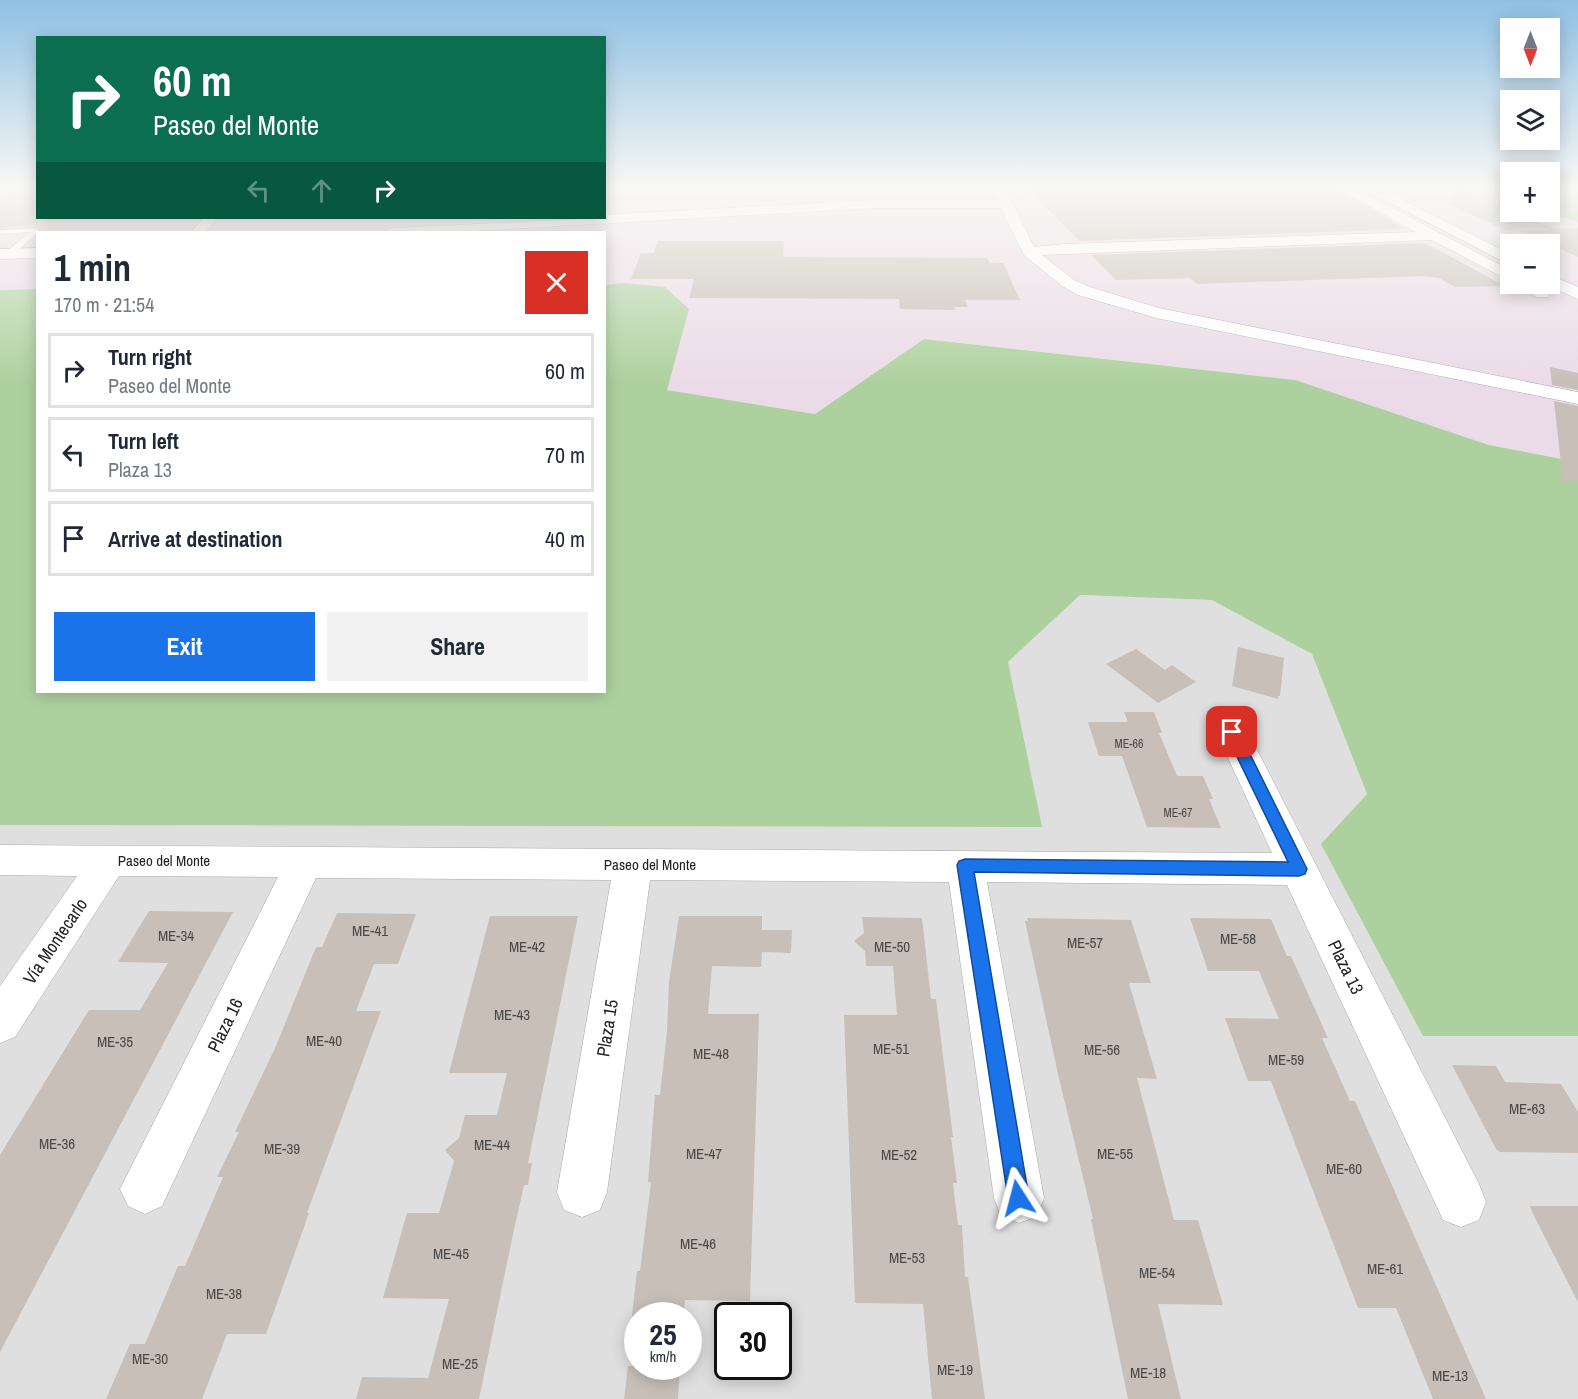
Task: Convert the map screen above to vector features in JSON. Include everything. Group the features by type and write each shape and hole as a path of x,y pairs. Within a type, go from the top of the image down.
{"street":[{"path":"1029,252 1076,287 1156,313 1578,398"},
{"path":"1466,252 1500,271"},
{"path":"4,254 36,253"},
{"path":"1560,290 1578,294"},
{"name":"Plaza 13","path":"1232,732 1461,1202"},
{"name":"Paseo del Monte","path":"0,860 1299,869"},
{"name":"Vía Montecarlo","path":"0,1022 109,860"},
{"name":"Plaza 16","path":"145,1189 305,861"},
{"name":"Plaza 15","path":"582,1192 633,864"},
{"path":"965,865 1018,1198"}],"shaded area":[{"path":"0,252 36,252 36,289 0,290"},
{"path":"606,252 1500,252 1500,294 1560,294 1560,252 1578,252 1578,462 1489,445 1295,380 924,339 815,414 666,390 689,309 624,283 606,285"},
{"path":"1079,595 1212,600 1312,653 1367,794 1423,1036 1578,1036 1578,1399 0,1399 0,825 1041,827 1008,662"}],"green space":[{"path":"624,283 665,287 689,309 667,390 815,414 924,339 1295,380 1489,445 1578,462 1578,1036 1423,1036 1321,844 1367,794 1312,654 1212,600 1080,595 1008,662 1042,827 0,825 0,290 36,289 36,693 606,693 606,285"}],"building":[{"path":"783,252 783,257 987,258 990,263 1003,263 1020,300 965,300 968,307 954,307 955,310 900,309 899,299 689,298 694,279 631,279 641,253"},
{"path":"1167,252 1442,252 1500,283 1500,286 1455,287 1439,278 1423,276 1198,284 1190,278 1116,280 1091,255"},
{"path":"1568,252 1578,252 1578,257"},
{"path":"1550,367 1578,373 1578,390 1552,385"},
{"path":"1554,401 1578,406 1578,481 1563,482"},
{"path":"1238,647 1284,658 1278,699 1232,686"},
{"path":"1136,649 1165,670 1172,665 1196,682 1158,703 1106,664"},
{"path":"1124,712 1154,712 1162,733 1159,733 1177,776 1203,776 1213,799 1209,799 1221,828 1147,827 1122,756 1099,756 1088,722 1128,722"},
{"path":"149,911 233,912 0,1352 0,1155 89,1010 140,1010 168,963 118,962"},
{"path":"337,913 416,914 398,964 374,964 356,1011 381,1011 307,1213 309,1213 266,1334 227,1334 202,1399 106,1399 130,1344 145,1344 178,1266 185,1266 223,1177 217,1177 239,1132 235,1132 276,1046 316,947 322,947"},
{"path":"490,916 578,916 528,1163 532,1163 528,1185 524,1185 479,1399 356,1399 362,1377 428,1378 449,1299 383,1298 407,1213 439,1213 454,1161 445,1150 459,1138 465,1115 497,1115 507,1073 449,1073"},
{"path":"679,916 762,916 762,930 792,930 791,953 762,952 761,967 712,966 708,1014 759,1014 750,1301 634,1302 637,1271 640,1271 651,1182 648,1182 655,1095 660,1095 667,1032 669,982"},
{"path":"862,917 922,918 931,999 936,999 953,1137 951,1137 957,1183 953,1183 958,1225 962,1225 965,1277 968,1277 985,1399 932,1399 923,1304 855,1303 844,1015 897,1015 893,966 866,966 865,951 854,941 864,933"},
{"path":"1027,918 1131,920 1151,983 1129,983 1157,1079 1137,1078 1174,1220 1198,1220 1223,1305 1158,1304 1181,1399 1128,1399 1091,1219 1093,1219 1058,1074 1025,921 1028,921"},
{"path":"1190,918 1271,919 1287,956 1291,956 1328,1038 1322,1038 1350,1101 1355,1101 1486,1399 1433,1399 1396,1308 1358,1308 1271,1081 1248,1081 1225,1018 1279,1019 1259,971 1208,971"},
{"path":"1452,1065 1496,1066 1505,1082 1561,1084 1578,1112 1578,1153 1500,1152 1496,1149"},
{"path":"1530,1206 1578,1206 1578,1302 1532,1212"},
{"path":"626,1380 679,1380 678,1399 624,1399"}],"route":[{"path":"1018,1198 965,865 1299,869 1232,732"}]}
